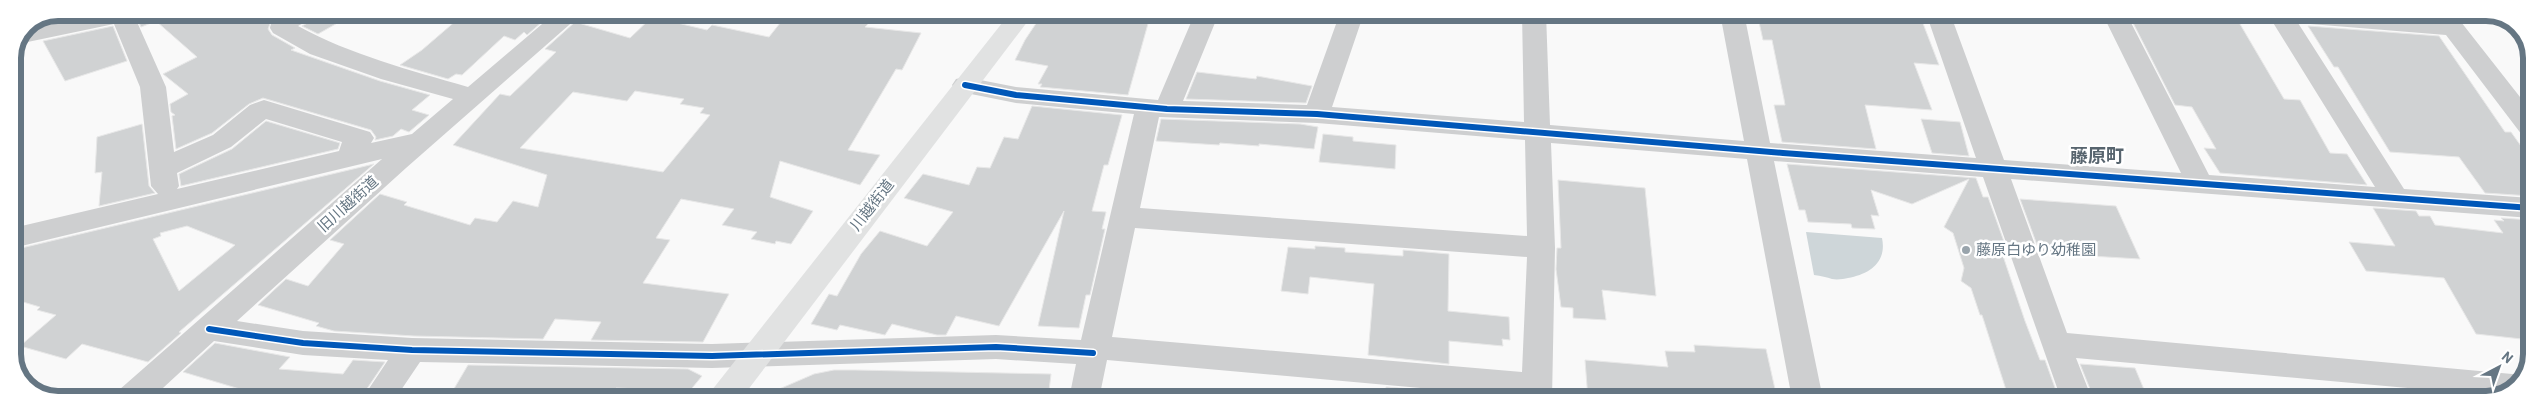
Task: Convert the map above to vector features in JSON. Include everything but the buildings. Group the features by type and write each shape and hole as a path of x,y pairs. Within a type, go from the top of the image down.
{"highway":[{"name":"川越街道","path":"729,390 1015,21"}],"street":[{"path":"29,35 91,21"},
{"path":"124,21 153,87 164,168 166,201"},
{"path":"289,21 282,25 282,28 319,48 471,96"},
{"name":"旧川越街道","path":"140,390 471,96 559,21"},
{"path":"1086,390 1112,260 1157,108 1203,21"},
{"path":"1317,114 1349,22"},
{"path":"1534,22 1541,248 1537,391"},
{"path":"1734,22 1805,391"},
{"path":"1941,22 2073,391"},
{"path":"2118,22 2199,182"},
{"path":"2278,22 2396,198"},
{"path":"2448,22 2523,118"},
{"path":"965,85 1016,95 1157,108 1317,114 1760,151 2523,207"},
{"path":"164,168 222,141 264,109 361,138 353,146 352,157"},
{"path":"21,236 420,141"},
{"path":"1125,217 1541,248"},
{"path":"209,329 303,343 412,350 712,356 996,347 1094,350 1512,391"},
{"path":"2056,344 2506,385"},
{"path":"384,390 412,350"}],"shaded area":[{"path":"1806,232 1882,238 1882,254 1875,266 1856,276 1845,279 1832,279 1814,275"}],"cycle path":[{"path":"965,85 1016,95 1167,109 1317,114 1783,153 2523,207"},
{"path":"209,329 303,343 412,350 712,356 996,347 1093,353"}],"place":[{"name":"藤原白ゆり幼稚園","path":"1966,250"}],"district":[{"name":"藤原町","path":"2097,156"}]}
